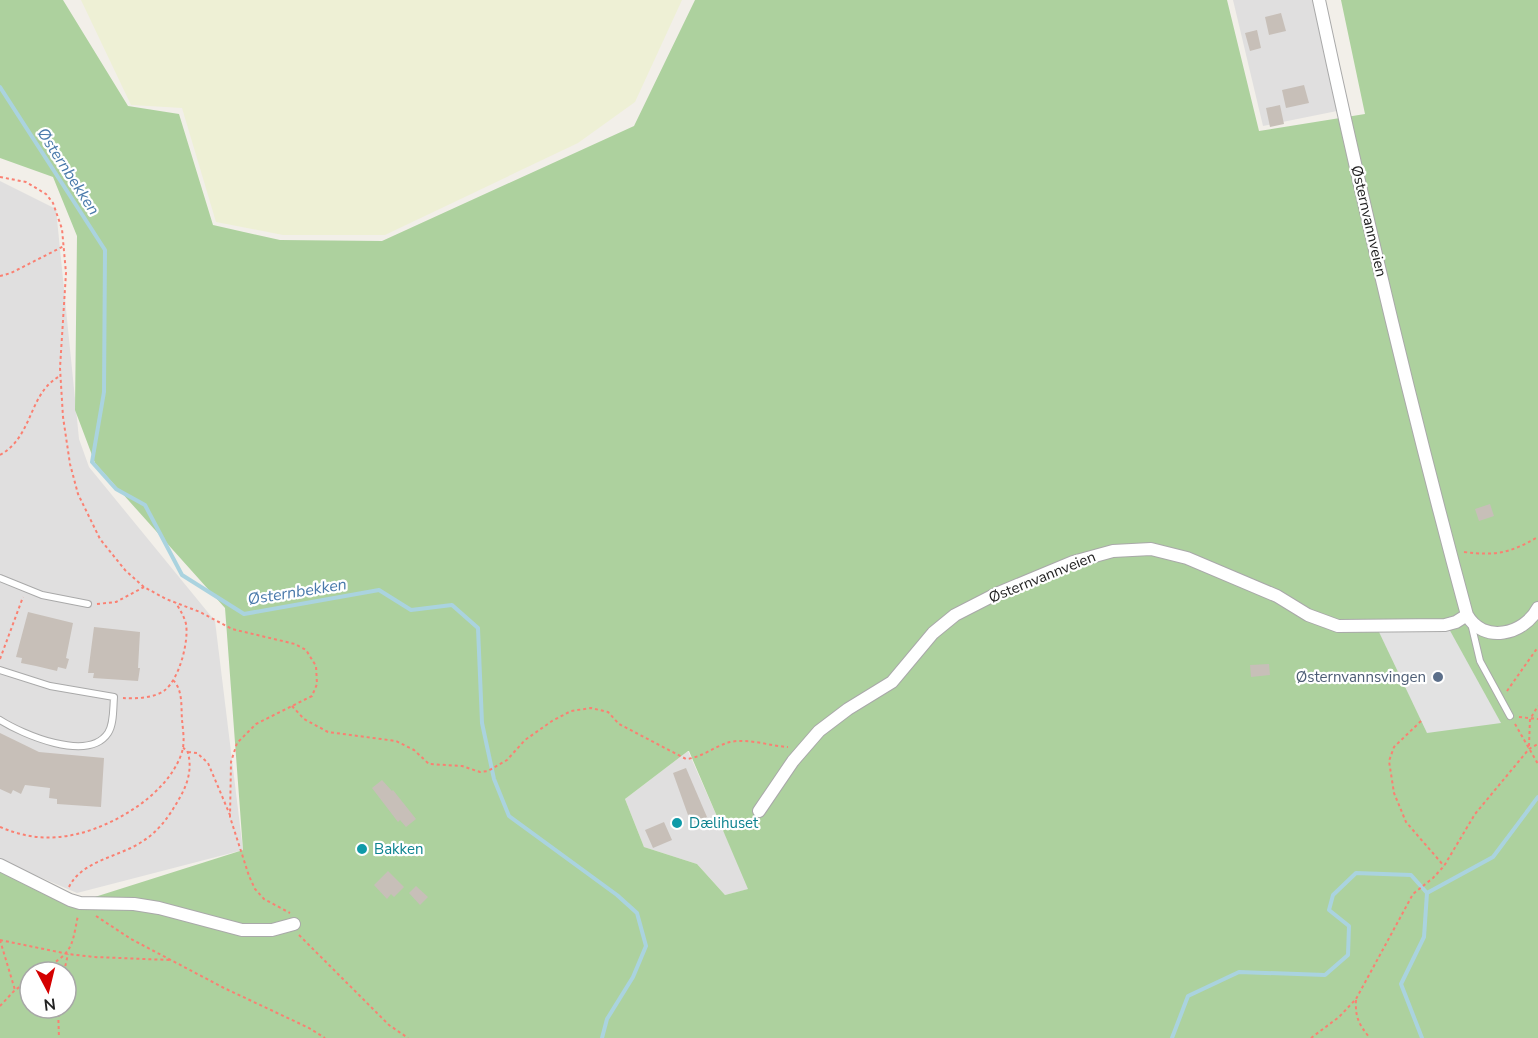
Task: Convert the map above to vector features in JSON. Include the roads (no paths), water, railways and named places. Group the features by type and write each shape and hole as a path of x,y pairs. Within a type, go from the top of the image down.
{"street":[{"name":"Østernvannveien","path":"759,811 793,761 834,719 892,682 933,633 955,615 996,594 1073,562 1113,550 1151,549 1186,558 1277,596 1308,615 1338,626 1445,625 1469,619 1449,550 1346,124 1319,0"},
{"path":"1469,619 1483,632 1511,631 1526,624 1538,608"},
{"path":"0,865 65,898 80,903 134,904 159,908 242,930 272,930 294,924"}],"lane":[{"path":"0,578 42,595 88,604"},
{"path":"1469,619 1480,661 1510,716"},
{"path":"0,670 50,686 114,697 109,732 101,741 91,745 66,745 38,738 0,720"}],"waterway":[{"name":"Østernbekken","path":"0,87 105,250 104,392 92,462 116,489 145,505 182,575 244,614 379,590 411,610 452,605 478,628 482,723 494,779 509,816 617,895 637,913 646,946 633,977 607,1019 602,1038"},
{"path":"1427,893 1493,857 1538,797"},
{"name":"Østernbekken","path":"1172,1038 1188,996 1239,972 1325,975 1348,955 1349,926 1329,910 1333,895 1356,873 1411,875 1427,893 1424,937 1401,984 1422,1038"}],"place":[{"name":"Østernvannsvingen","path":"1438,677"},
{"name":"Dælihuset","path":"677,823"},
{"name":"Bakken","path":"362,849"}]}
